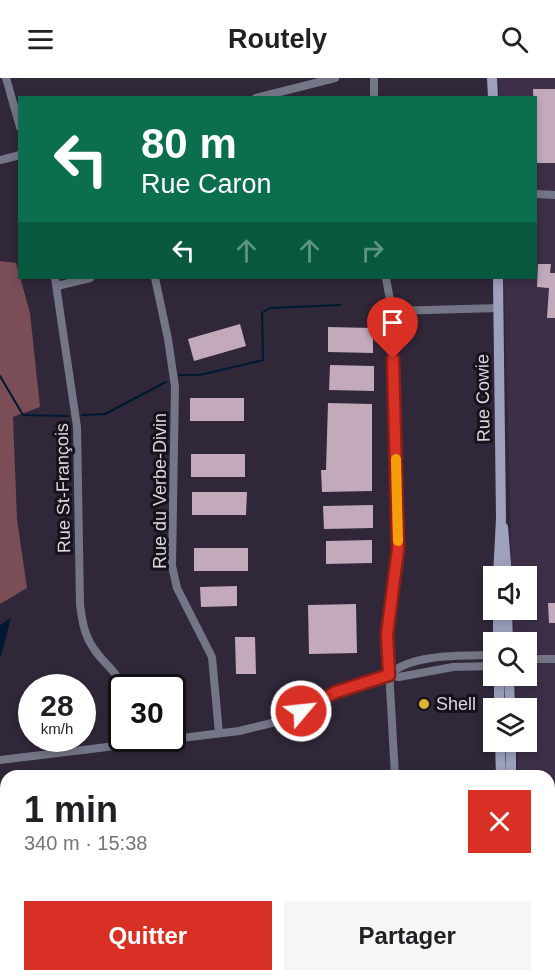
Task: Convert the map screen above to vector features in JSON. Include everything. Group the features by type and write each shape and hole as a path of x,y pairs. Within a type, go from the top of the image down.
{"main road":[{"path":"492,78 493,96"},
{"name":"Rue Cowie","path":"498,279 501,518 499,566"},
{"name":"Rue Cowie","path":"501,518 506,542 507,566"},
{"path":"500,752 501,770"},
{"path":"511,752 512,770"}],"street":[{"path":"6,78 18,120"},
{"path":"264,96 335,78"},
{"path":"374,78 374,96"},
{"path":"0,160 18,156"},
{"path":"537,194 555,195"},
{"path":"56,282 82,279"},
{"name":"Rue du Verbe-Divin","path":"155,279 175,387 172,566 177,588 212,657 216,674 219,733"},
{"path":"386,279 392,311 398,549 387,634 395,770"},
{"name":"Rue St-François","path":"56,282 77,427 80,604 84,630 94,650 116,674"},
{"path":"392,311 499,308"},
{"path":"186,736 239,731 284,720 336,692 389,675 396,668 442,657 483,655"},
{"path":"442,657 443,669"},
{"path":"537,659 555,659"},
{"path":"389,675 399,677 443,669 483,667"},
{"path":"0,760 108,743"}],"shaded area":[{"path":"498,78 555,78 555,770 518,770 517,752 537,752 537,698 516,698 515,686 537,686 537,632 514,632 513,620 537,620 537,566 512,566 504,279 537,279 537,96 499,96"},
{"path":"0,261 16,263 18,279 20,279 30,313 40,407 13,417 17,519 27,588 0,604"}],"water":[{"path":"11,618 1,656 0,657 0,625"}],"building":[{"path":"533,89 555,89 555,163 537,163 537,96 533,96"},
{"path":"538,264 551,264 550,273 555,273 555,318 547,318 549,288 537,287"},
{"path":"240,324 246,346 194,361 188,339"},
{"path":"328,327 373,328 373,353 328,352"},
{"path":"330,365 374,366 374,391 329,390"},
{"path":"190,398 244,398 244,421 190,421"},
{"path":"328,403 372,404 372,491 322,492 321,470 326,470"},
{"path":"191,454 245,454 245,477 191,477"},
{"path":"192,492 247,492 246,515 192,515"},
{"path":"373,505 373,528 324,529 323,506"},
{"path":"372,540 372,563 326,564 326,541"},
{"path":"194,548 248,548 248,571 194,571"},
{"path":"237,586 237,606 201,607 200,587"},
{"path":"548,603 555,603 555,623 549,623"},
{"path":"356,604 357,653 309,654 308,605"},
{"path":"235,637 255,637 256,674 236,674"}],"waterway":[{"path":"179,375 200,375 263,360 262,313 270,308 340,305"},
{"path":"0,376 23,415 68,416"},
{"path":"82,415 105,414 166,382"}],"slow traffic":[{"path":"396,459 398,541"}],"place":[{"name":"Shell","path":"424,704"}],"route":[{"path":"301,711 336,692 389,675 387,634 398,549 393,359"}]}
